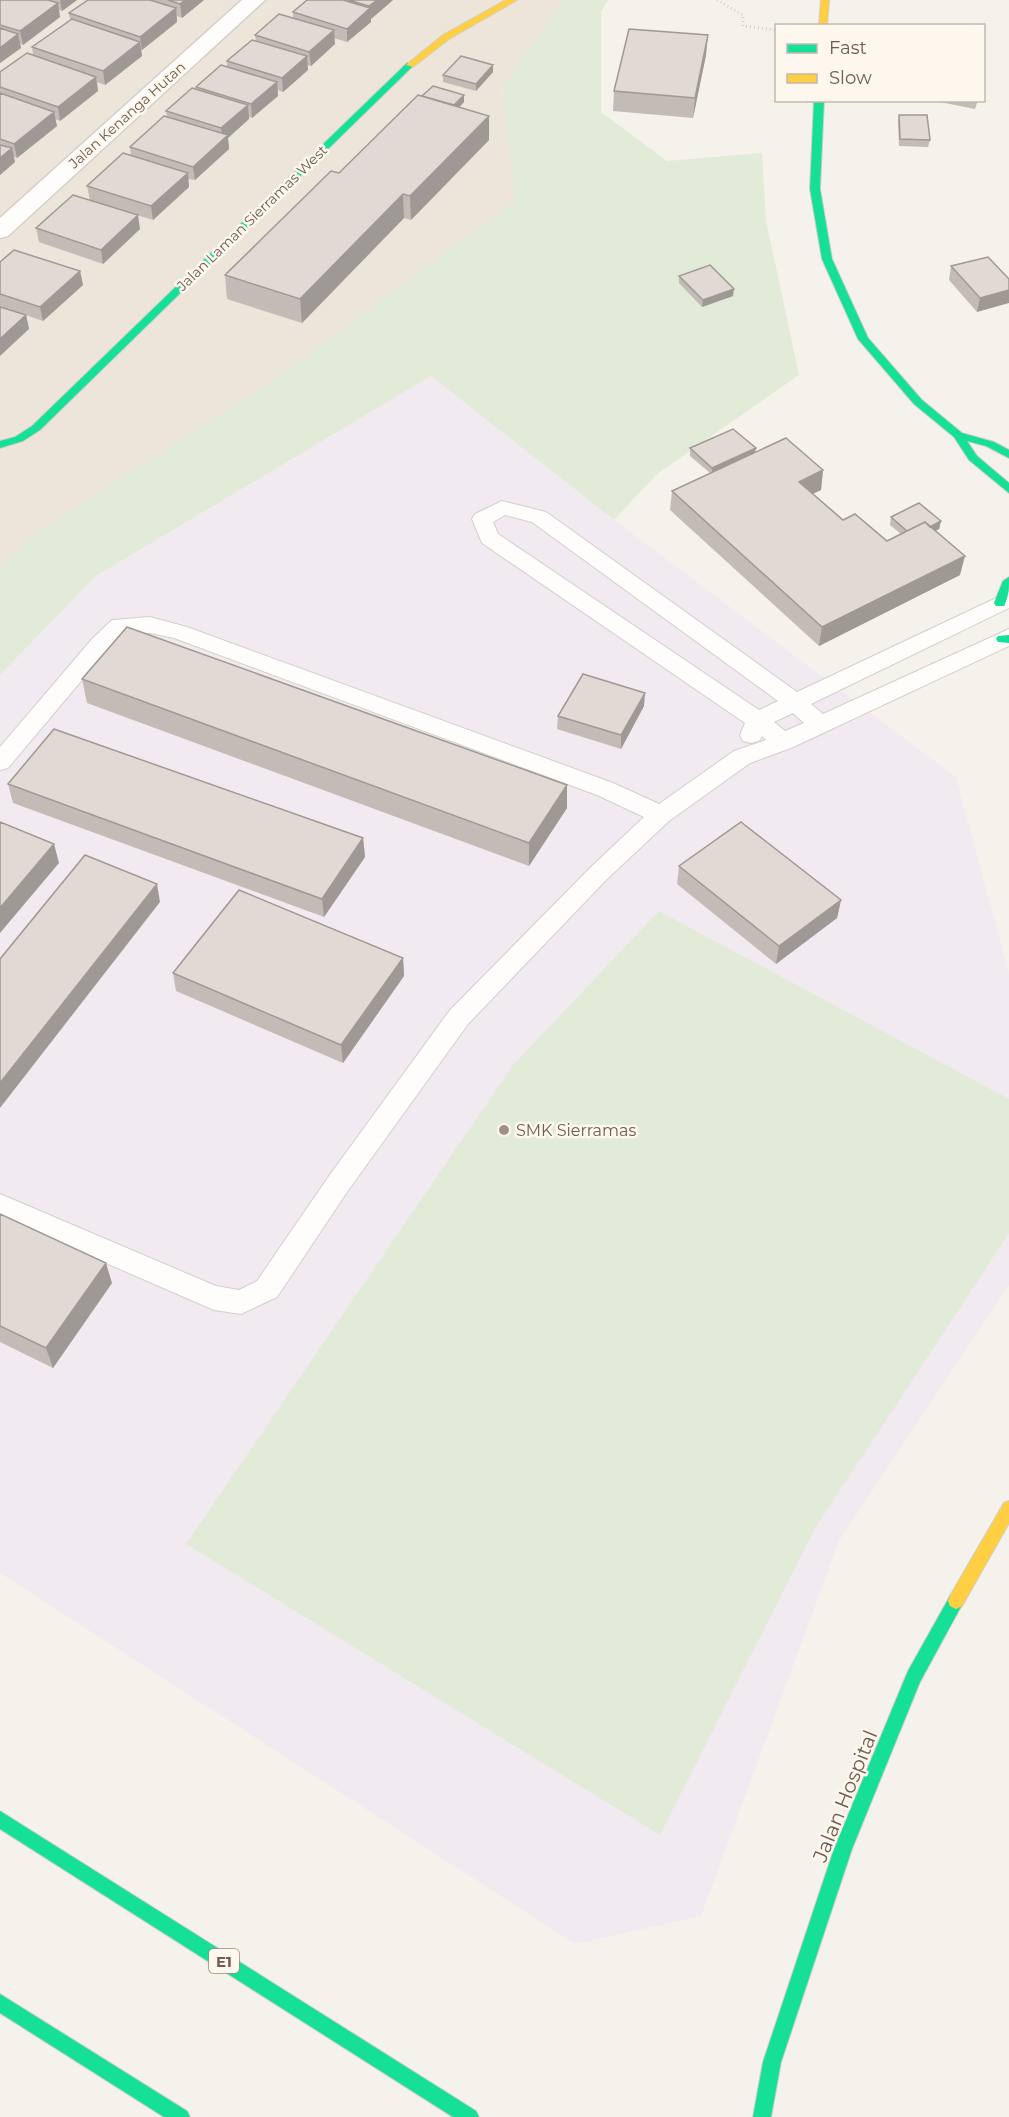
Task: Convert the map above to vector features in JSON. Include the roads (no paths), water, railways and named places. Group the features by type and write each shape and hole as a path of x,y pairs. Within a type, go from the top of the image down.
{"main road":[{"name":"Jalan Laman Sierramas West","path":"0,445 19,439 36,428 419,56 472,21 513,0"},
{"path":"824,24 825,0"},
{"path":"819,102 814,189 827,259 863,339 918,402 958,435 973,458 1009,489"},
{"path":"958,435 990,444 1009,455"},
{"path":"1004,601 1009,581"},
{"name":"Jalan Hospital","path":"762,2117 772,2062 843,1849 914,1677 1009,1508"},
{"name":"E1","path":"0,1819 470,2117"},
{"path":"0,2003 181,2117"}],"street":[{"name":"Jalan Kenanga Hutan","path":"0,231 254,0"}],"lane":[{"path":"783,742 758,720 489,538 482,519 502,508 539,517 794,701 820,724"},
{"path":"742,757 758,720 1004,601"},
{"path":"0,762 100,644 120,625 150,625 191,636 571,777 661,815"},
{"path":"0,1204 214,1298 241,1302 267,1289 338,1184 459,1017 599,873 661,815 742,757 783,742 1007,638"}],"place":[{"name":"SMK Sierramas","path":"504,1130"}]}
